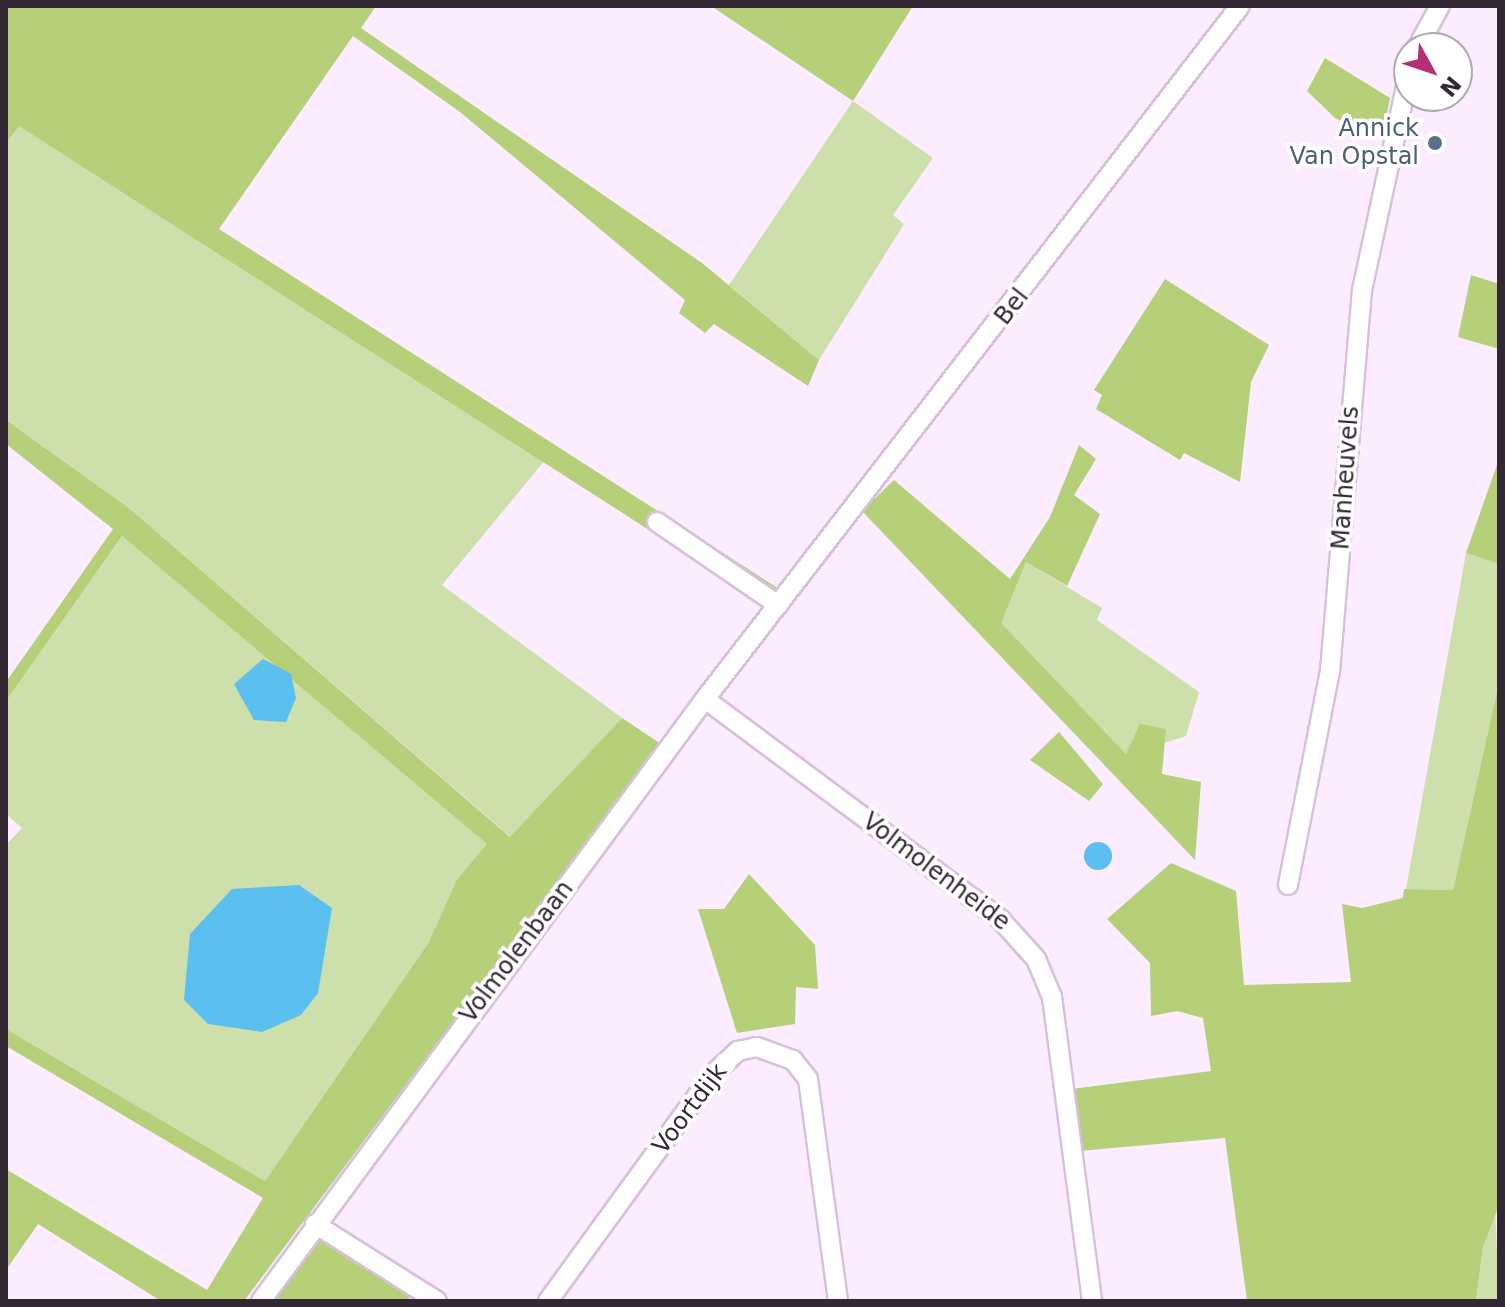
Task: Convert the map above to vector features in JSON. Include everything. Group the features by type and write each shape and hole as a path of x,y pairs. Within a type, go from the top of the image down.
{"street":[{"name":"Bel","path":"778,605 1240,6"},
{"path":"1426,32 1440,6"},
{"name":"Manheuvels","path":"1288,885 1330,671 1362,290 1400,112"},
{"path":"657,522 778,605"},
{"name":"Volmolenbaan","path":"261,1301 315,1224 778,605"},
{"name":"Volmolenheide","path":"705,699 1000,919 1036,959 1052,997 1092,1301"},
{"name":"Voortdijk","path":"548,1301 713,1074 738,1051 757,1047 793,1060 808,1079 838,1301"},
{"path":"315,1224 437,1301"}],"green space":[{"path":"6,6 376,6 361,28 702,263 819,360 808,386 714,324 705,333 679,313 685,300 460,112 353,36 219,229 779,589 766,605 19,126 6,143"},
{"path":"711,6 913,6 853,101"},
{"path":"1325,58 1390,98 1383,133 1336,119 1307,91"},
{"path":"853,101 933,158 893,215 904,224 819,360 729,285"},
{"path":"19,126 546,459 442,585 622,718 511,837 129,508 6,420 6,143"},
{"path":"1471,275 1499,284 1499,349 1458,337"},
{"path":"1165,279 1269,345 1251,382 1240,482 1184,453 1180,460 1096,409 1102,395 1094,390"},
{"path":"6,420 129,508 510,837 622,718 661,744 244,1301 161,1301 38,1224 6,1270 6,1169 207,1290 263,1198 6,1046 6,1029 265,1181 429,942 456,881 487,844 122,536 6,701 6,682 113,529 6,444"},
{"path":"1079,445 1096,459 1074,495 1100,514 1067,586 1026,562 1001,623 1126,754 1140,724 1166,729 1162,774 1201,782 1195,860 862,511 894,480 1010,579 1050,517"},
{"path":"1499,459 1499,564 1466,553"},
{"path":"122,536 488,844 456,881 429,942 265,1181 6,1029 6,845 22,828 6,814 6,701"},
{"path":"1466,553 1499,564 1499,682 1453,890 1406,889"},
{"path":"1026,562 1102,608 1097,620 1199,692 1186,736 1127,755 1000,623"},
{"path":"1499,682 1499,1205 1483,1247 1476,1301 1247,1301 1225,1138 1079,1151 1072,1089 1211,1071 1203,1018 1177,1011 1151,1016 1150,963 1107,919 1171,863 1236,891 1244,985 1351,982 1342,904 1362,908 1403,898 1404,889 1453,890"},
{"path":"1059,732 1103,784 1089,801 1030,760"},
{"path":"749,874 815,945 818,989 796,987 795,1024 737,1033 698,909 724,909"},
{"path":"1495,1204 1499,1301 1476,1301 1483,1247"},
{"path":"319,1237 411,1295 407,1301 271,1301"}],"water":[{"path":"263,659 291,674 296,698 286,722 254,720 234,684"},
{"path":"1098,842 1108,846 1112,856 1108,866 1098,870 1088,866 1084,856 1088,846"},
{"path":"299,885 332,908 318,993 301,1015 262,1032 208,1024 184,1000 190,934 232,889"}],"place":[{"name":"Annick Van Opstal","path":"1435,143"}]}
